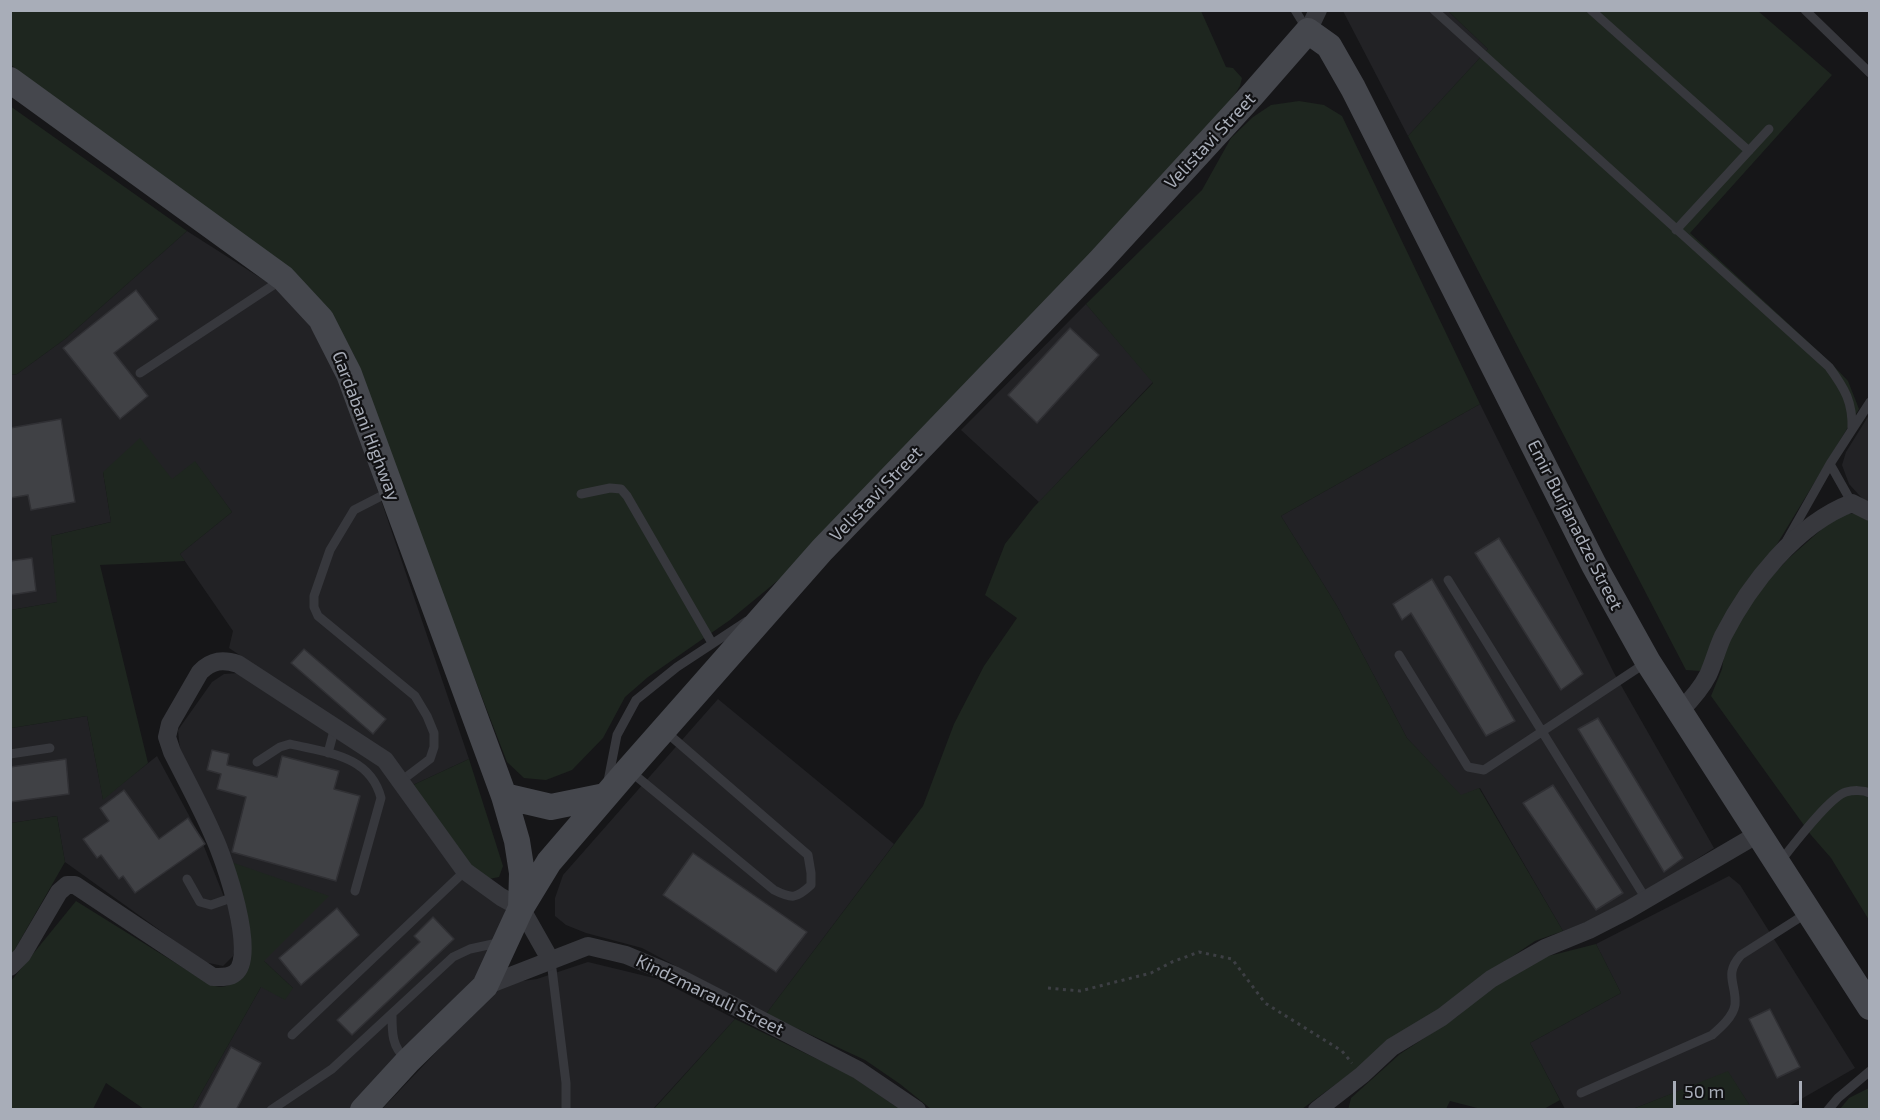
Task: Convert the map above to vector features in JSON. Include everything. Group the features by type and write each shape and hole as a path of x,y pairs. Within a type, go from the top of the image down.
{"street":[{"name":"Velistavi Street","path":"484,986 521,908 549,862 605,796 822,550 1107,253 1252,95 1307,17"},
{"name":"Emir Burjanadze Street","path":"1307,17 1329,46 1353,88 1594,565 1648,662 1869,1007"},
{"name":"Gardabani Highway","path":"10,80 283,278 321,319 350,374 504,796 517,841 522,873 521,908"},
{"path":"1680,711 1693,698 1707,676 1723,636 1748,596 1780,553 1831,513 1851,503 1869,513"},
{"path":"10,967 22,955 59,892 67,885 75,885 213,977 225,977 237,972 242,963 244,946 234,897 214,837 172,752 167,737 171,724 200,672 207,665 227,660 238,664 385,760 465,871 501,897 521,908 551,962"},
{"path":"504,796 551,807 605,796"},
{"path":"1319,1109 1362,1075 1392,1047 1442,1017 1491,979 1545,948 1589,930 1758,834"},
{"name":"Kindzmarauli Street","path":"363,1110 408,1061 484,986 588,946 626,954 675,975 858,1070 917,1110"}],"lane":[{"path":"1434,10 1829,367 1848,398 1852,412 1852,430"},
{"path":"1591,10 1749,151"},
{"path":"1805,10 1869,73"},
{"path":"1676,230 1769,129"},
{"path":"140,373 283,278"},
{"path":"1780,553 1830,464 1869,402"},
{"path":"1830,464 1851,503"},
{"path":"581,494 610,488 621,489 627,495 712,644"},
{"path":"392,491 354,510 330,550 314,596 314,607 318,616 415,696 428,717 434,733 434,747 430,759 401,781"},
{"path":"1448,580 1646,899"},
{"path":"605,796 617,735 636,700 677,667 779,600"},
{"path":"1399,655 1468,767 1484,770 1648,662"},
{"path":"328,753 335,728"},
{"path":"628,770 774,890 787,897 800,895 811,885 808,855 663,730"},
{"path":"257,762 280,747 290,744 357,762 378,784 381,798 355,891"},
{"path":"10,754 50,748"},
{"path":"1778,865 1829,804 1845,792 1863,790 1869,793"},
{"path":"292,1035 465,871"},
{"path":"187,879 200,902 211,905 234,897"},
{"path":"1581,1093 1712,1035 1726,1023 1735,1006 1731,980 1734,963 1741,955 1808,912"},
{"path":"271,1110 332,1069 453,957 470,949 507,940"},
{"path":"551,962 566,1083 566,1110"},
{"path":"392,1015 392,1035 398,1052 408,1061"},
{"path":"1828,1110 1838,1098 1869,1071"}],"path":[{"path":"1048,988 1080,991 1150,973 1199,952 1232,958 1265,1003 1342,1051 1362,1075"}],"shaded area":[{"path":"10,11 1201,11 1226,67 1233,68 1242,78 1232,99 1011,345 810,554 730,620 648,677 625,697 603,738 572,770 546,780 524,778 507,762 376,423 355,357 331,313 11,65"},
{"path":"1343,11 1448,11 1488,49 1408,136"},
{"path":"1448,11 1758,11 1832,75 1690,233 1830,362 1848,381 1859,409 1700,671 1686,670 1408,136 1488,49"},
{"path":"1299,101 1324,105 1342,116 1480,404 1281,516 1337,606 1407,738 1461,795 1479,788 1563,931 1535,941 1482,977 1302,1109 931,1109 865,1060 766,1014 923,806 954,724 984,666 1017,618 985,595 1005,544 1033,508 1153,383 1086,304 1202,190 1231,138 1253,117 1271,105"},
{"path":"10,106 187,231 65,339 17,374 11,375"},
{"path":"187,231 281,291 298,308 328,354 346,397 469,759 413,785 385,752 229,648 233,631 180,554 232,512 195,462 172,480 103,472 111,522 51,536 58,602 11,610 11,375 17,374 65,339"},
{"path":"1086,304 1153,382 1039,502 961,430"},
{"path":"1480,404 1614,673 1714,848 1642,894 1598,917 1563,931 1480,788 1461,796 1407,738 1337,606 1281,516"},
{"path":"1869,415 1869,506 1849,484 1842,465 1846,452"},
{"path":"140,438 172,479 195,461 232,512 180,554 185,561 100,565 148,763 103,800 87,716 11,728 11,610 57,602 51,536 111,522 103,472"},
{"path":"1855,513 1869,521 1869,920 1831,858 1811,835 1711,696 1722,669 1726,641 1760,589 1788,559 1832,520 1841,515"},
{"path":"239,673 379,766 506,906 504,923 491,961 354,1103 351,1109 192,1109 261,987 293,988 264,961 231,862 180,750 178,730 212,682 224,674"},
{"path":"718,699 894,844 766,1014 642,948 586,933 566,925 555,916 555,898 563,875"},
{"path":"87,716 103,799 157,756 199,834 232,917 236,944 233,956 223,966 204,962 65,862 57,816 11,823 11,728"},
{"path":"469,759 503,866 499,877 489,879 467,866 413,785"},
{"path":"57,816 65,862 11,956 11,823"},
{"path":"231,862 329,896 264,961 293,988 285,1000 261,987 192,1109 144,1109 106,1083 93,1109 11,1110 11,981 76,901 211,985 225,986 244,974"},
{"path":"1729,876 1740,885 1855,1068 1784,1109 1752,1109 1728,1072 1633,1109 1565,1109 1530,1043 1621,993 1596,944"},
{"path":"1596,944 1621,993 1530,1043 1560,1100 1542,1110 1481,1109 1450,1101 1446,1109 1348,1110 1351,1098 1400,1054 1458,1016 1485,990 1545,957"},
{"path":"588,962 658,979 735,1019 653,1109 381,1110 501,984 537,979"},
{"path":"735,1019 850,1075 901,1110 653,1110"},
{"path":"1728,1071 1752,1109 1633,1109"},
{"path":"1869,1088 1869,1109 1840,1109 1849,1098"}],"building":[{"path":"136,290 158,319 114,353 148,396 120,419 63,348"},
{"path":"1070,328 1099,355 1037,423 1008,395"},
{"path":"61,419 75,502 31,510 28,495 10,498 10,428"},
{"path":"1499,538 1583,674 1561,690 1475,553"},
{"path":"32,558 36,591 10,595 10,561"},
{"path":"1432,579 1515,721 1486,736 1411,613 1402,620 1393,604"},
{"path":"304,649 386,719 373,734 291,663"},
{"path":"1598,718 1683,858 1664,872 1578,729"},
{"path":"212,750 229,754 227,765 277,777 282,756 339,771 334,789 360,796 336,881 232,852 246,797 217,789 221,774 207,770"},
{"path":"66,759 69,794 10,802 10,767"},
{"path":"1553,785 1623,893 1596,910 1523,803"},
{"path":"124,790 159,839 188,818 205,844 135,893 123,876 119,879 101,855 97,858 83,839 109,821 100,808"},
{"path":"693,853 807,932 776,972 663,895"},
{"path":"337,908 359,935 301,985 279,958"},
{"path":"433,917 454,939 352,1035 337,1020 420,942 414,936"},
{"path":"1770,1009 1800,1067 1777,1078 1749,1019"},
{"path":"231,1047 261,1063 236,1110 198,1110"}]}
